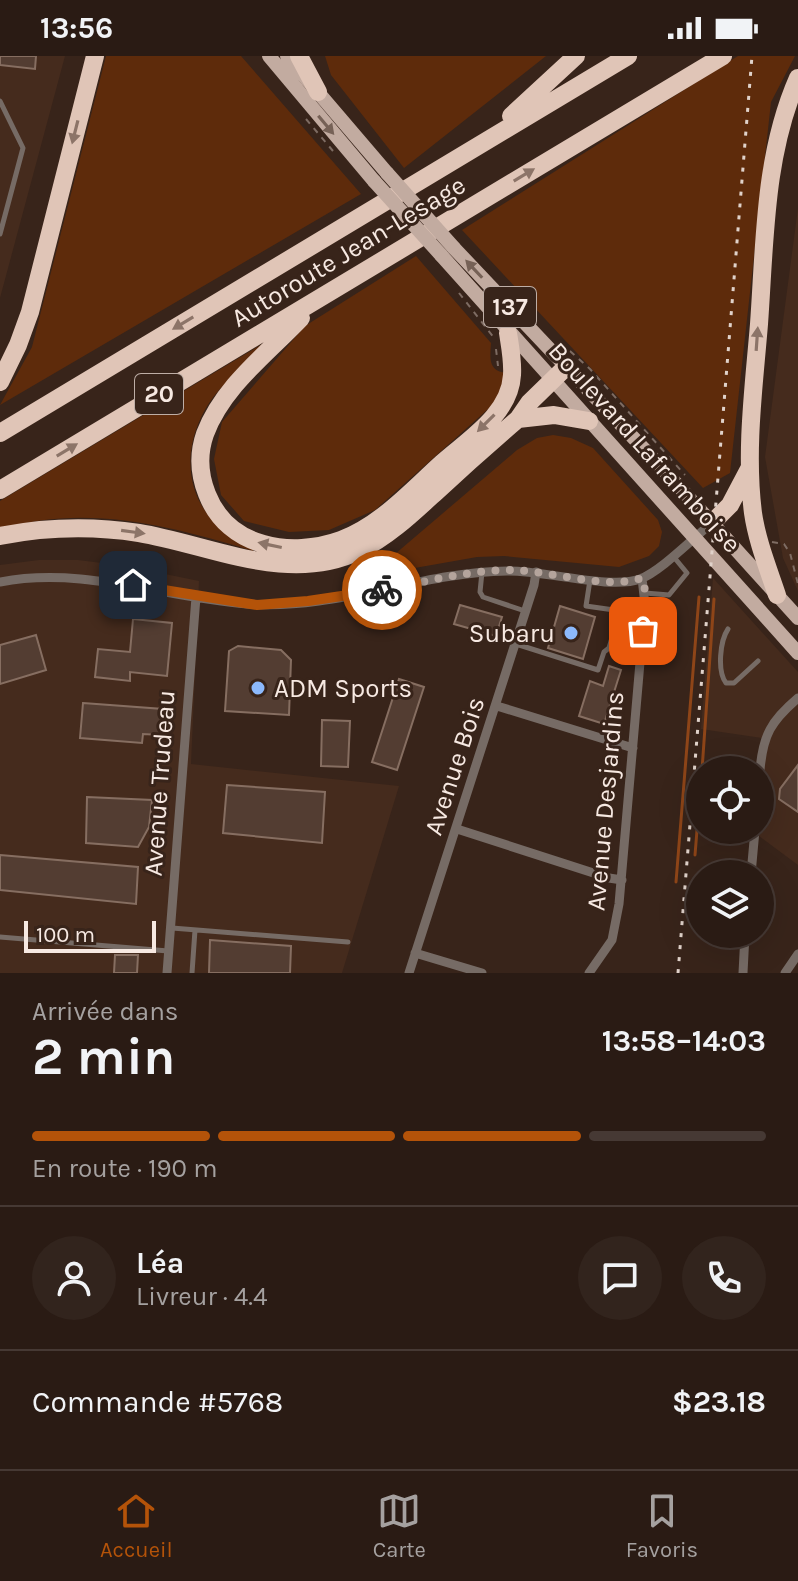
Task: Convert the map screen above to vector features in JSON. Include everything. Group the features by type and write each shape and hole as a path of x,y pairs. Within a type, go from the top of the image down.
{"highway":[{"path":"0,382 30,312 95,56"},
{"path":"299,56 318,92"},
{"path":"466,154 537,94 576,56"},
{"name":"Autoroute Jean-Lesage","path":"0,433 628,56"},
{"name":"Autoroute Jean-Lesage","path":"0,490 723,56"},
{"path":"777,595 757,531 751,466 754,385 771,171 782,123 798,78"},
{"path":"319,299 231,391 212,420 203,443 201,477 216,511 241,535 269,546 309,547 332,543 355,534 440,466 489,421 507,397 512,371 508,333"},
{"path":"0,536 41,530 102,529 156,536 270,563 300,565 327,561 358,551 389,533 518,419 552,380 574,365"},
{"path":"518,419 554,415 589,421"},
{"path":"712,523 730,505 751,466"}],"main road":[{"name":"Boulevard Laframboise","path":"269,56 447,252 508,333 798,653"},
{"name":"Boulevard Laframboise","path":"287,56 381,177"},
{"name":"Boulevard Laframboise","path":"447,252 574,365 798,618"}],"street":[{"path":"0,582 38,578 81,579 248,605 280,605 482,572 536,572 620,583 642,578 712,523"},
{"name":"Avenue Bois","path":"409,973 497,706 536,572"},
{"name":"Avenue Desjardins","path":"589,973 612,940 622,880 645,593 642,578"},
{"name":"Avenue Trudeau","path":"167,973 196,597"},
{"path":"761,756 763,741 783,710 798,698"},
{"path":"497,706 633,748"},
{"path":"457,829 622,880"},
{"path":"743,973 744,948"},
{"path":"415,953 482,973"},
{"path":"785,973 798,954"}],"lane":[{"path":"0,101 23,148 0,234"},
{"path":"645,593 669,595 687,573 672,555"},
{"path":"482,572 480,592 483,597 526,611"},
{"path":"516,644 598,670 604,652 609,648 619,613 586,606 590,579"},
{"path":"728,629 723,637 721,664 721,677 726,683 734,683 758,661"},
{"path":"609,648 640,657"},
{"path":"171,928 348,942"},
{"path":"192,973 195,930"},
{"path":"0,937 169,951"}],"path":[{"path":"452,285 495,339 496,363 503,367"},
{"name":"Boulevard Laframboise","path":"574,365 691,482"},
{"name":"Boulevard Laframboise","path":"766,544 784,544 790,553 798,584"}],"shaded area":[{"path":"0,56 65,56 0,298"},
{"path":"106,56 241,56 361,194 0,405 32,347"},
{"path":"325,56 546,56 404,168 331,75"},
{"path":"738,56 795,56 771,102 730,473 703,488 462,230"},
{"path":"798,208 798,591 783,558 765,457"},
{"path":"416,256 491,343 493,367 506,373 496,402 375,510 329,530 289,532 244,521 221,495 214,459 222,422 305,326"},
{"path":"264,343 266,346 225,383 208,405 193,441 190,460 197,497 207,513 225,531 253,547 253,551 159,526 95,518 63,518 0,530 0,501"},
{"path":"553,435 571,438 593,448 658,520 662,532 659,546 649,556 619,567 504,556 477,557 392,572 388,560 517,450 537,438"},
{"path":"39,560 78,560 126,566 199,581 191,764 399,786 342,973 0,973 0,565"},
{"path":"713,578 798,672 798,865 770,844 774,844 774,756 762,756 762,738 701,729"}],"building":[{"path":"0,56 36,56 35,69 0,65"},
{"path":"460,605 502,617 496,636 454,624"},
{"name":"Subaru","path":"560,606 595,617 583,659 548,648"},
{"path":"133,619 172,623 167,676 130,672 130,681 95,677 98,649 130,652"},
{"path":"36,635 46,670 0,684 0,645"},
{"name":"ADM Sports","path":"238,646 281,650 291,660 289,715 225,711 229,651"},
{"path":"609,666 621,670 604,724 579,716 590,681 603,686"},
{"path":"399,679 424,687 397,770 372,762"},
{"path":"83,703 163,709 161,735 143,734 142,743 80,738"},
{"path":"322,720 350,721 348,767 321,766"},
{"path":"798,765 798,812 779,799 780,789"},
{"path":"227,785 325,792 322,843 223,833"},
{"path":"87,797 152,800 149,827 138,847 86,843"},
{"path":"0,855 138,867 136,904 0,890"},
{"path":"210,940 291,946 290,973 209,973"},
{"path":"115,955 138,955 137,973 114,973"}],"waterway":[{"path":"676,882 699,597"},
{"path":"703,756 714,599"},
{"path":"695,855 696,844"}],"railway":[{"path":"678,973 752,56"}],"way so far":[{"path":"382,590 503,571 545,572 620,583 642,578 645,590 643,631"}],"place":[{"name":"Subaru","path":"571,633"},
{"name":"ADM Sports","path":"258,688"}],"route":[{"path":"133,585 222,602 257,605 280,605 382,590"}]}
